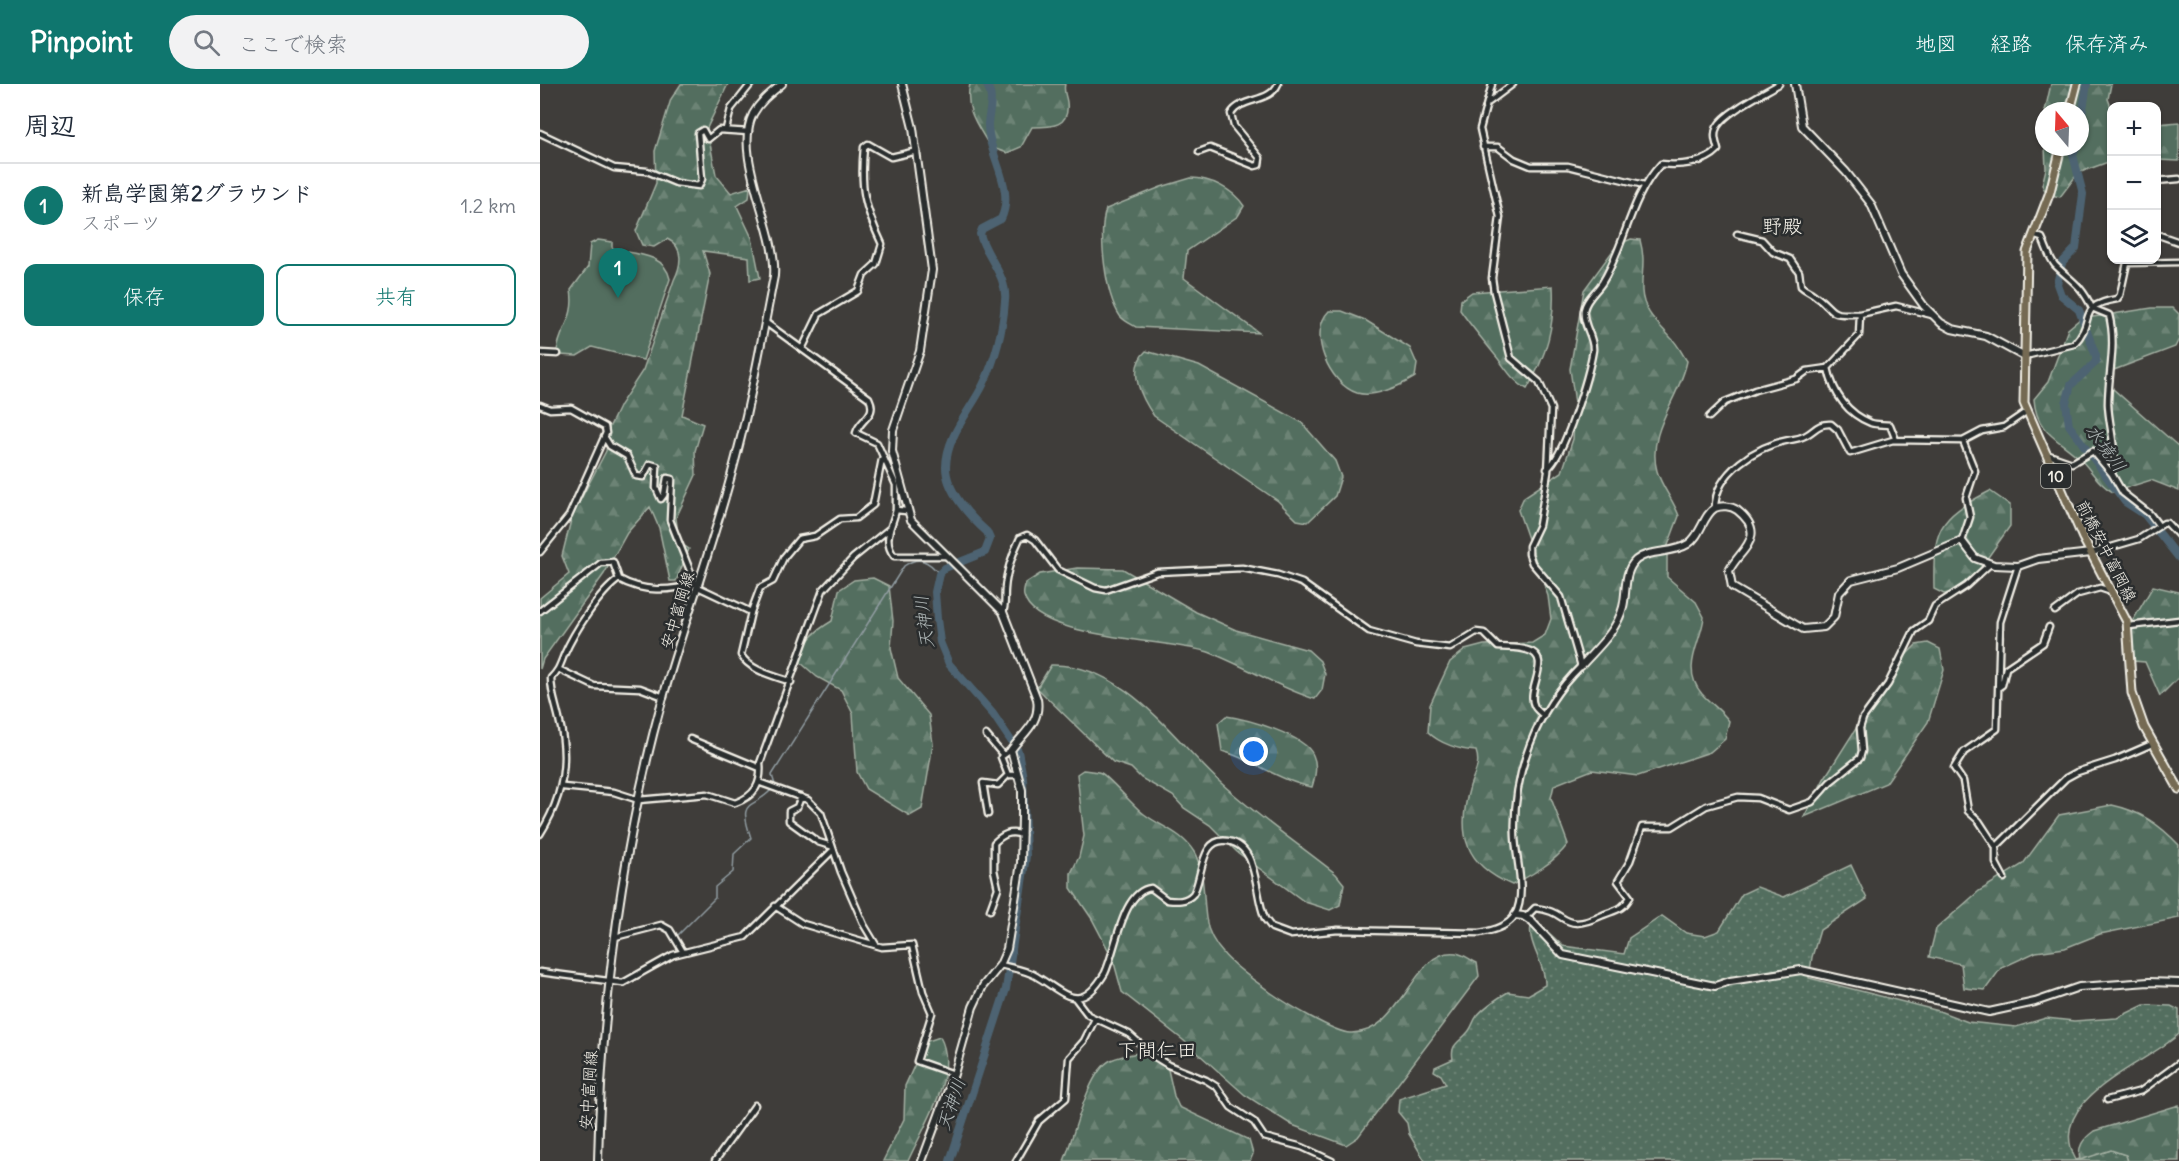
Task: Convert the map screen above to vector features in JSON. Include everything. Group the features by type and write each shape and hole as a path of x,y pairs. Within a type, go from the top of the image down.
{"main road":[{"path":"2072,102 2077,84"},
{"name":"前橋安中富岡線","path":"2059,156 2050,192 2033,235 2025,269 2023,388 2026,412 2091,554 2129,626 2132,693 2152,744 2179,789"}],"street":[{"path":"726,129 731,109 751,84"},
{"name":"安中富岡線","path":"598,1161 601,1082 614,937 639,800 664,697 732,474 774,276 774,257 755,191 749,132 756,109 782,84"},
{"path":"902,84 917,152 932,270 918,358 891,439 906,511 915,526 1003,612 1038,707 1035,721 1003,755"},
{"path":"1198,152 1210,148 1255,166 1259,165 1260,158 1234,126 1231,114 1236,107 1267,96 1278,84"},
{"path":"1492,84 1480,129 1500,217 1492,278 1494,292 1511,358 1539,382 1551,409 1547,469 1539,525 1529,546 1529,554 1532,563 1561,597 1581,666"},
{"path":"1489,102 1513,84"},
{"path":"1547,469 1556,462 1564,446 1593,349 1584,323 1586,305 1602,283 1644,185 1661,164 1683,165 1713,155 1718,150 1714,137 1718,126 1725,118 1779,84"},
{"path":"1795,84 1802,126 1846,172 1871,204 1901,274 1932,315 1952,329 1986,336 2023,356 2074,344 2087,324 2087,314 2092,308 2099,303 2117,299 2127,264 2179,262"},
{"path":"540,133 614,168 646,171 676,183 699,186 702,179 698,133 703,130 708,139 719,130 749,132"},
{"path":"802,350 819,314 858,291 864,275 876,264 882,244 869,217 862,185 860,172 864,147 868,144 891,157 917,152"},
{"path":"1483,147 1498,147 1514,159 1531,166 1568,166 1644,185"},
{"path":"2161,181 2179,179"},
{"path":"1737,234 1762,240 1773,252 1790,260 1799,272 1801,286 1814,295 1829,311 1838,314 1860,314 1896,306 1932,315"},
{"path":"2033,235 2042,238 2054,264 2066,272 2069,279 2086,292 2092,308 2109,315 2113,347 2108,408 2115,442 2112,474"},
{"path":"2161,235 2179,242"},
{"path":"1709,417 1725,402 1755,390 1796,379 1807,371 1828,368 1858,335 1860,314"},
{"path":"765,322 868,399 873,408 857,428 856,433 877,443 896,485 896,510 889,529 888,543 894,556 947,558"},
{"path":"540,353 558,354"},
{"path":"1828,368 1835,393 1855,414 1873,423 1890,425 1896,440"},
{"path":"540,405 579,412 605,427 605,438 569,516 540,552"},
{"path":"1003,966 1034,975 1064,996 1075,998 1092,991 1100,982 1109,964 1127,909 1137,893 1151,888 1167,900 1187,899 1193,893 1199,865 1205,855 1215,845 1224,842 1235,843 1248,855 1265,919 1272,928 1282,933 1338,930 1479,933 1501,927 1515,915 1520,893 1515,837 1516,799 1527,751 1562,685 1617,624 1623,606 1627,575 1636,560 1646,555 1676,550 1688,544 1715,508 1722,484 1731,470 1754,454 1780,442 1804,437 1817,426 1831,424 1838,430 1850,453 1896,440 1963,441 1982,431 1996,430 2026,412"},
{"path":"605,438 610,446 627,456 636,476 643,477 650,464 657,466 656,488 661,499 664,495 666,478 672,479 670,520 697,585"},
{"path":"1962,542 1970,517 1966,498 1975,471 1963,441"},
{"path":"2046,454 2072,463 2093,451 2112,474 2123,493 2150,514 2159,525"},
{"path":"791,682 757,669 741,655 751,612 760,588 773,581 784,557 799,539 815,536 840,519 856,518 873,505 883,456"},
{"path":"1715,508 1725,506 1734,508 1744,518 1751,534 1748,548 1729,571 1732,587 1803,629 1824,627 1834,617 1839,593 1851,580 1898,568 1962,542"},
{"path":"896,510 906,511"},
{"path":"1962,542 1975,558 1990,564 2018,566 2038,559 2091,554 2139,539 2159,525 2167,523 2179,536"},
{"path":"562,788 614,792 639,800 707,794 735,803 754,793 760,783 760,768 823,590 853,558 889,529"},
{"path":"1003,612 1006,604 1005,589 1016,547 1020,538 1027,535 1035,540 1058,570 1095,588 1106,590 1157,572 1207,572 1236,568 1258,570 1302,583 1369,631 1416,644 1450,648 1476,632 1484,633 1498,647 1528,650 1536,656 1539,664 1532,697 1534,706 1544,716"},
{"path":"540,611 601,563 613,562 619,579 634,587 662,589 697,585 751,612"},
{"path":"1526,917 1535,908 1569,922 1583,924 1624,907 1630,897 1618,882 1630,861 1642,826 1672,827 1706,806 1738,797 1758,798 1789,810 1812,802 1830,782 1860,758 1862,751 1860,728 1863,718 1888,684 1914,631 1928,621 1935,606 1966,586 1990,564"},
{"path":"2004,878 1996,863 1996,847 1979,821 1968,811 1964,781 1954,768 1964,752 1997,729 2000,622 2018,566"},
{"path":"540,834 562,788 563,743 551,678 560,670 564,654 605,589 619,579"},
{"path":"2055,611 2078,594 2100,588 2112,592"},
{"path":"2129,626 2179,620"},
{"path":"1999,687 2002,685 2006,668 2043,643 2049,627"},
{"path":"560,670 594,686 640,688 664,697"},
{"path":"986,735 1003,755 1008,775"},
{"path":"690,740 760,768"},
{"path":"1996,847 2066,778 2152,744"},
{"path":"922,1161 954,1074 973,1007 983,986 1003,966 1021,863 1023,802 1013,747"},
{"path":"988,814 982,785 998,785 1008,775 1018,775"},
{"path":"760,783 774,790 801,797 814,804 821,813 831,848 864,925 876,945"},
{"path":"801,797 797,807 789,812 789,821 818,842 831,848"},
{"path":"990,910 998,888 994,870 994,843 1003,834 1016,832 1022,835"},
{"path":"540,972 610,983 630,981 673,955 745,937 831,848"},
{"path":"775,906 803,924 876,945 912,945 923,992 932,1013 917,1062 954,1074"},
{"path":"1515,915 1526,917 1563,955 1715,986 1741,979 1801,970 1989,1012 2035,1002 2079,987 2156,981 2179,983"},
{"path":"614,937 661,925 670,930 683,952"},
{"path":"1075,998 1083,1010 1129,1034 1155,1057 1217,1087 1231,1107 1254,1122 1264,1137 1302,1147 1332,1161"},
{"path":"1016,1161 1039,1121 1066,1098 1069,1058 1084,1041 1095,1018"},
{"path":"2107,1100 2141,1091 2179,1063"},
{"path":"715,1161 755,1105"}],"green space":[{"path":"681,84 728,84 707,128 716,175 731,193 750,187 749,198 737,206 752,238 760,278 750,280 749,257 703,251 710,274 682,415 703,424 695,451 696,475 676,518 679,542 689,549 676,581 670,581 659,528 650,507 627,533 604,574 543,659 540,669 540,598 569,574 562,556 572,516 606,451 609,428 620,405 643,370 680,263 679,252 673,242 667,239 654,247 642,245 636,231 656,183 655,151 671,99"},
{"path":"970,84 1065,84 1066,116 1063,121 1053,126 1032,127 1021,147 1007,153 990,147 977,124 969,102"},
{"path":"2051,84 2111,84 2109,102 2107,102 2107,162 2078,173 2060,197 2047,194 2042,185 2046,169 2045,156 2089,156 2089,102 2047,102"},
{"path":"2179,122 2179,161 2161,160 2161,124"},
{"path":"1191,178 1206,180 1220,186 1234,194 1244,206 1238,216 1187,251 1184,278 1259,333 1136,327 1120,316 1115,306 1104,264 1103,233 1106,209 1161,187"},
{"path":"1631,239 1640,240 1642,248 1642,291 1645,305 1652,317 1676,343 1687,361 1656,442 1657,471 1679,516 1667,548 1667,577 1696,602 1704,617 1692,665 1693,675 1702,694 1729,721 1725,739 1710,752 1638,776 1592,770 1554,785 1551,798 1568,844 1550,862 1512,885 1484,868 1474,858 1468,846 1464,819 1470,786 1477,765 1476,751 1450,746 1428,732 1430,705 1450,662 1465,650 1484,645 1532,643 1545,635 1551,619 1548,596 1518,510 1524,497 1562,472 1573,439 1575,403 1570,369 1584,290 1617,245"},
{"path":"598,240 612,242 612,247 616,250 641,254 656,260 662,264 670,279 643,360 592,347 577,356 559,355 557,352 571,309 571,290 588,267 590,244"},
{"path":"1553,286 1553,314 1545,352 1527,389 1513,378 1468,322 1460,310 1461,300 1472,292"},
{"path":"2152,308 2173,308 2179,314 2179,339 2175,347 2114,370 2109,375 2112,388 2179,447 2179,491 2151,480 2113,492 2044,428 2039,420 2034,399 2048,382 2068,329 2080,319"},
{"path":"1329,311 1342,311 1365,320 1410,348 1417,364 1415,377 1379,393 1357,393 1347,388 1330,369 1324,357 1320,332 1323,320"},
{"path":"1146,351 1199,366 1301,422 1335,461 1341,477 1335,496 1308,522 1297,520 1278,501 1154,416 1138,384 1137,366"},
{"path":"1990,491 2010,505 2010,526 1979,570 1957,591 1944,594 1934,589 1935,553 1941,528 1958,510"},
{"path":"1077,568 1123,569 1196,612 1236,630 1308,650 1320,661 1325,674 1322,690 1315,699 1211,653 1193,648 1078,630 1052,622 1033,611 1024,596 1026,583 1040,574"},
{"path":"873,578 889,586 893,621 891,648 898,678 929,715 933,744 922,809 910,816 866,789 857,772 853,714 841,690 817,677 800,662 807,642 832,621 839,590 854,580"},
{"path":"2153,586 2179,592 2179,677 2160,696 2145,662 2133,661 2132,622"},
{"path":"1928,643 1940,649 1944,670 1928,722 1886,783 1804,817 1824,779 1897,664 1916,645"},
{"path":"1051,665 1078,668 1102,676 1145,706 1221,783 1336,874 1344,884 1340,905 1330,910 1305,902 1237,852 1210,825 1184,808 1173,796 1141,778 1131,768 1113,762 1037,688"},
{"path":"1226,716 1274,729 1308,748 1315,763 1312,787 1289,780 1222,751 1218,723"},
{"path":"1083,770 1099,772 1105,776 1144,814 1184,839 1198,859 1209,930 1221,951 1230,961 1270,992 1322,1023 1343,1032 1368,1030 1396,1007 1428,963 1441,955 1456,953 1477,963 1479,976 1358,1137 1346,1145 1292,1125 1245,1095 1183,1040 1122,992 1113,959 1092,919 1071,888 1071,873 1079,857 1084,836 1077,774"},
{"path":"2112,805 2148,819 2179,845 2177,888 2179,918 2100,934 2065,948 2036,952 2001,968 1985,990 1964,988 1961,964 1929,957 1936,929 1979,891 2023,864 2059,815"},
{"path":"1851,865 1867,899 1820,930 1809,978 1939,1011 1968,1022 2016,1027 2046,1018 2074,1021 2117,1018 2144,1005 2171,1006 2179,1010 2179,1034 2103,1085 2085,1101 2073,1119 2069,1138 2076,1160 2111,1150 2126,1155 2128,1161 1425,1161 1409,1134 1407,1123 1398,1112 1399,1099 1446,1084 1441,1075 1434,1071 1435,1067 1453,1059 1454,1047 1469,1030 1477,1016 1488,1006 1508,992 1528,995 1545,985 1531,935 1533,918 1563,946 1624,954 1629,938 1662,916 1686,933 1705,936 1719,931 1742,894 1757,887 1784,897"},
{"path":"940,1037 945,1051 946,1067 943,1083 930,1116 908,1161 883,1161 904,1119 905,1086 925,1042"},
{"path":"1153,1050 1164,1052 1174,1096 1179,1107 1249,1140 1253,1154 1250,1161 1064,1161 1088,1091 1102,1067 1116,1058"},
{"path":"2179,1105 2179,1161 2128,1161 2126,1155 2111,1150 2080,1160 2079,1151 2082,1144 2094,1131"}],"waterway":[{"name":"天神川","path":"950,1161 1006,989 1026,856 1023,778 1018,751 993,714 949,664 940,642 935,592 939,574 945,568 985,552 990,539 987,532 967,512 955,494 950,485 946,467 954,435 983,385 991,365 1004,312 1003,283 980,234 982,229 1001,219 1005,207 1003,184 989,136 991,99 986,84"},
{"name":"水境川","path":"2084,102 2087,84"},
{"name":"水境川","path":"2073,156 2083,194 2076,248 2062,263 2057,284 2061,295 2079,310 2096,356 2096,362 2071,385 2066,403 2069,425 2125,502 2145,515 2179,558"},
{"path":"775,785 772,775 904,566 919,560 927,563 939,574"},
{"path":"678,935 715,898 715,887 733,872 734,854 751,838 746,810 772,789"}],"place":[{"name":"新島学園第2グラウンド","path":"618,298"}],"district":[{"name":"野殿","path":"1782,225"},
{"name":"下間仁田","path":"1157,1049"}]}
